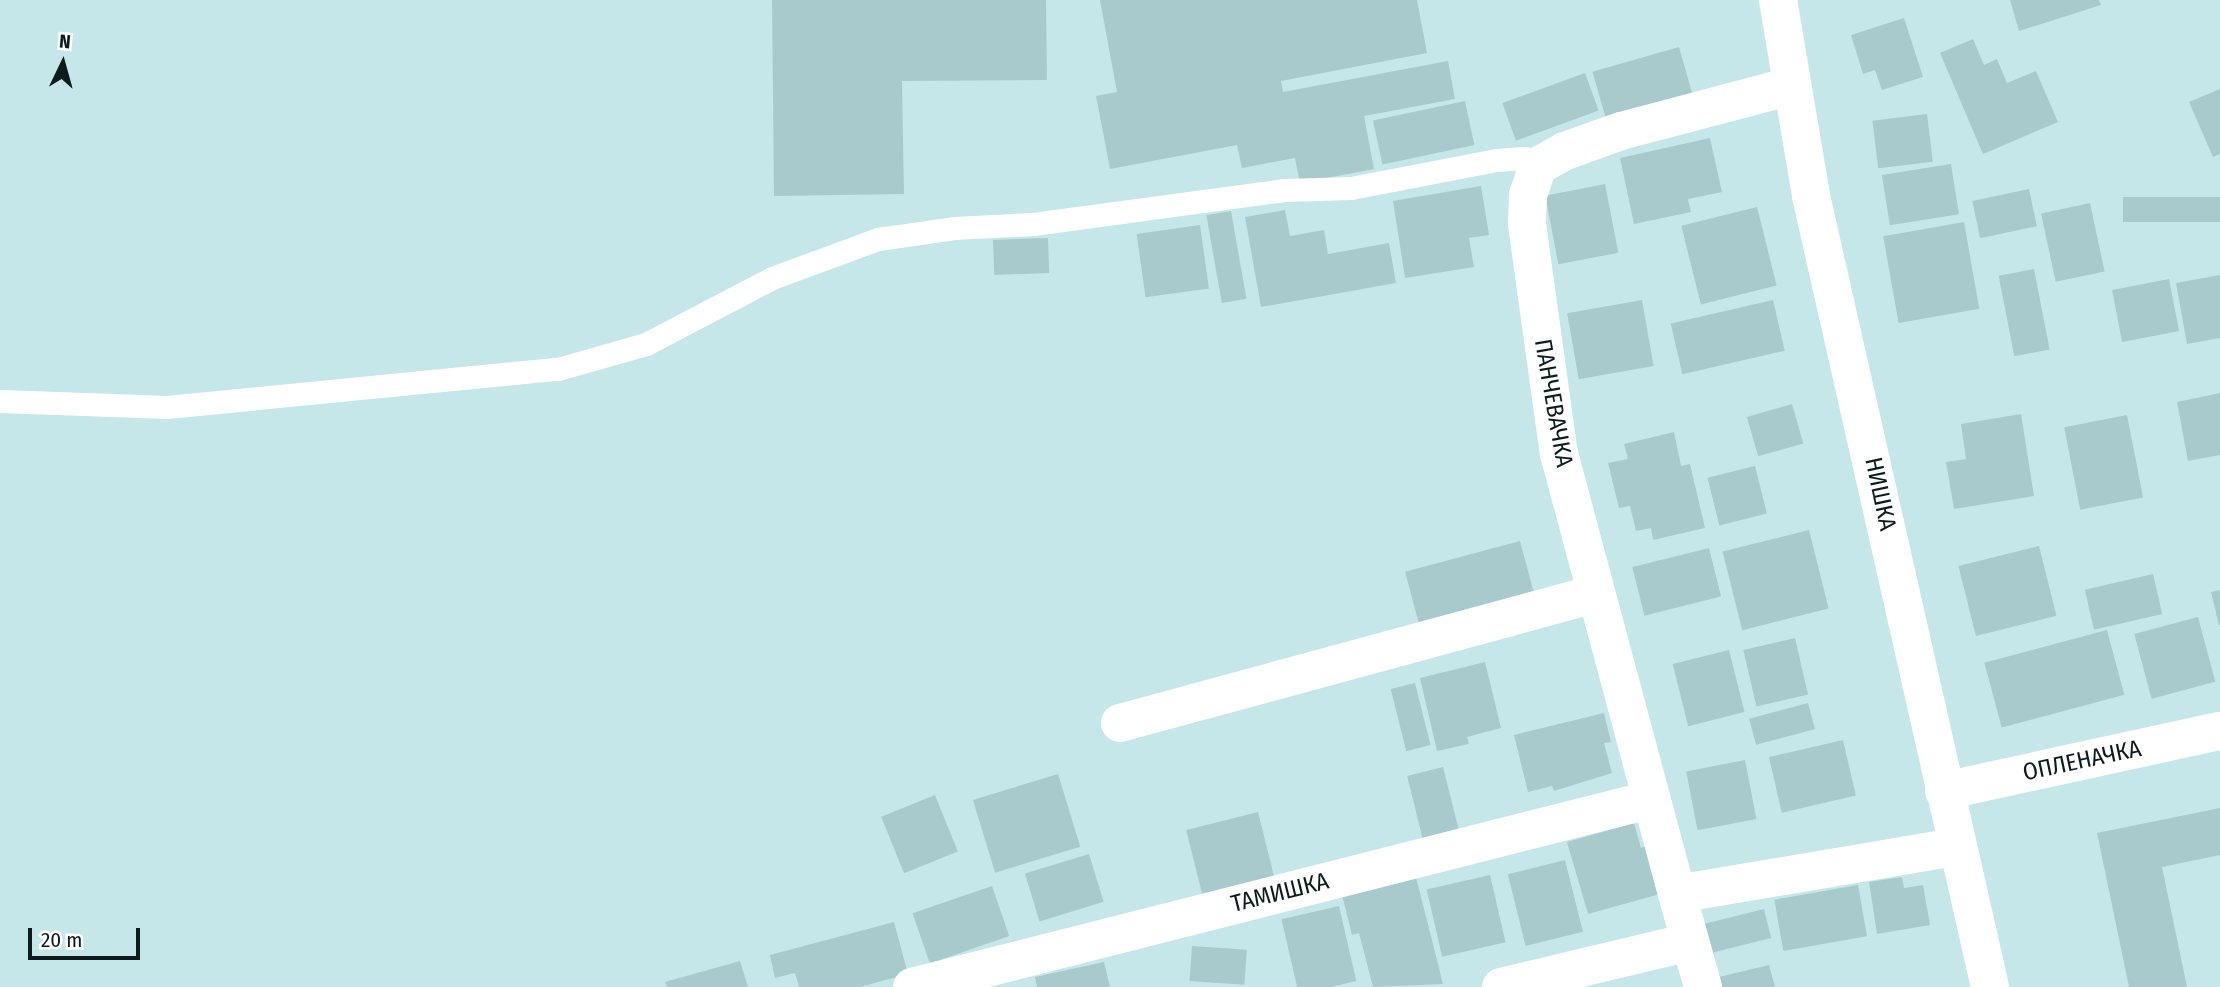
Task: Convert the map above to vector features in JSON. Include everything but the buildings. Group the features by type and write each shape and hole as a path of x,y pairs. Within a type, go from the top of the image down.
{"street":[{"name":"НИШКА","path":"1778,0 1811,197 1955,847 1990,987"},
{"path":"1538,166 1622,131 1791,86"},
{"name":"ПАНЧЕВАЧКА","path":"1538,166 1528,195 1527,223 1551,407 1649,800 1703,987"},
{"path":"1120,723 1597,594"},
{"name":"ОПЛЕНАЧКА","path":"1944,791 2220,731"},
{"name":"ТАМИШКА","path":"912,987 1649,800"},
{"path":"1677,894 1955,847"},
{"path":"1501,987 1689,942"}],"lane":[{"path":"1,401 167,407 558,369 637,348 772,278 878,239 954,228 1033,224 1284,190 1351,188 1496,160 1525,158 1538,166"}]}
